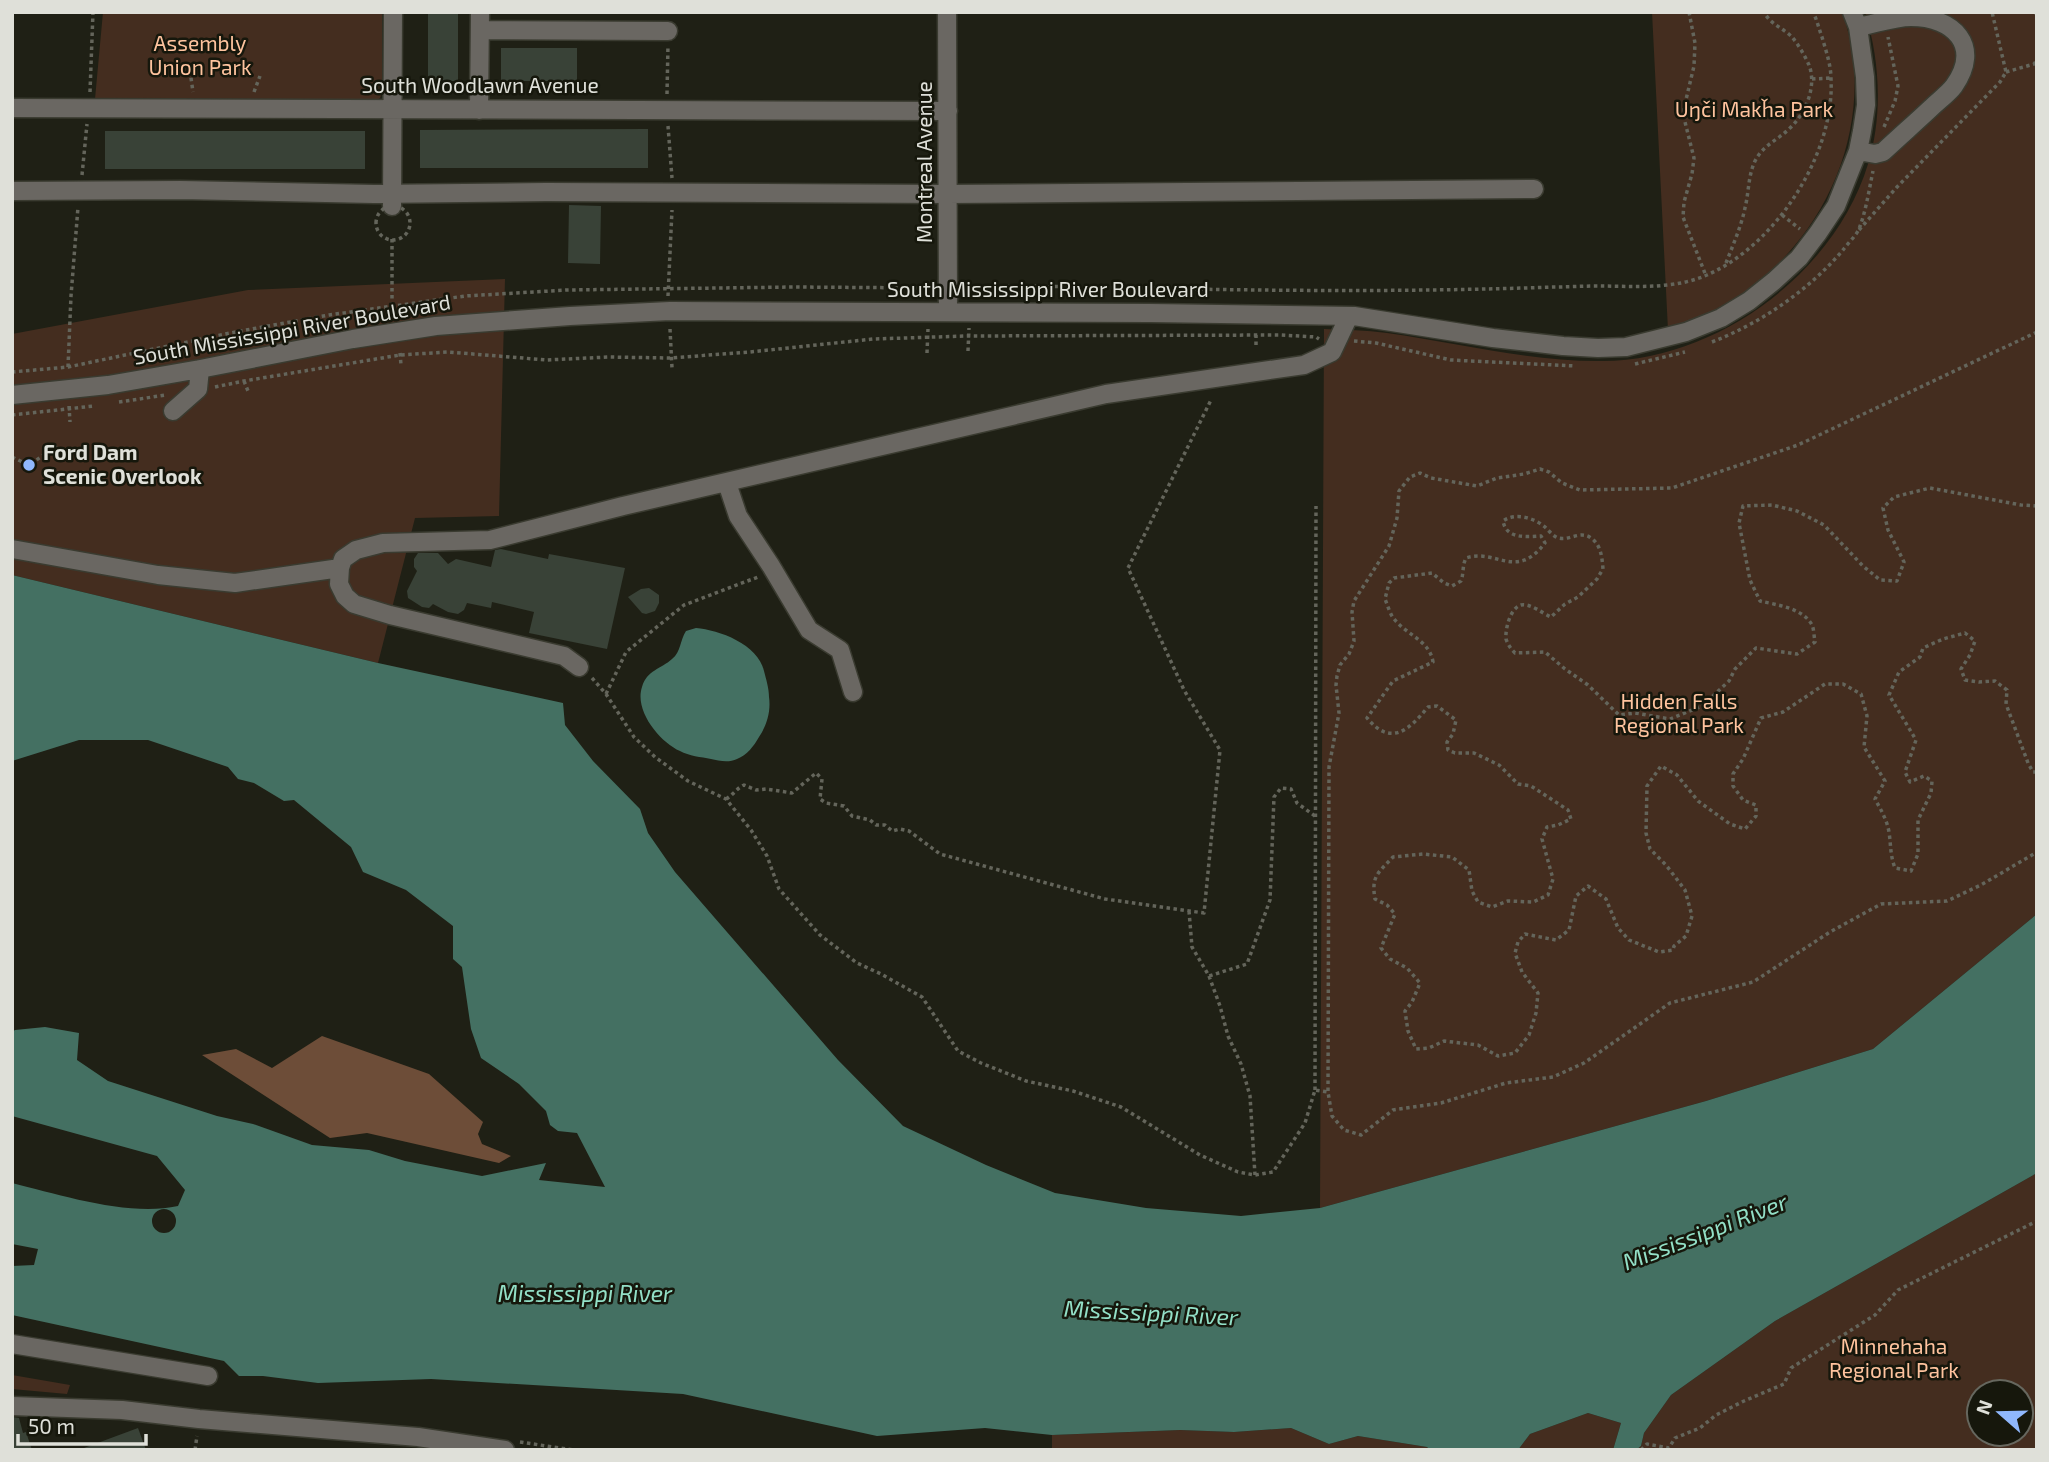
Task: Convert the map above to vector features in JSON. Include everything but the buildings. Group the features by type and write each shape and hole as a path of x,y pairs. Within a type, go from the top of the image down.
{"street":[{"path":"392,200 393,12"},
{"name":"Montreal Avenue","path":"947,12 948,312"},
{"path":"1855,20 1884,22 1910,17 1948,25 1961,37 1965,46 1965,57 1952,88 1883,152 1867,152"},
{"name":"South Mississippi River Boulevard","path":"12,394 108,385 436,326 670,311 1349,316 1493,338 1598,348 1626,347 1686,332 1721,318 1749,301 1799,258 1818,233 1867,152 1864,66 1855,20"},
{"path":"479,110 480,21 668,31"},
{"name":"South Woodlawn Avenue","path":"12,108 948,111"},
{"path":"12,191 392,200 673,193 947,194 1534,189"},
{"path":"579,667 564,656 404,619 354,604 345,596 339,584 343,559 356,550 383,543 490,540 622,506 1106,394 1304,365 1332,352 1349,316"},
{"path":"173,411 198,389 200,369"},
{"path":"727,483 738,516 809,630 840,650 853,692"},
{"path":"12,549 158,575 235,583 340,568"},
{"path":"12,1344 208,1376"},
{"path":"12,1406 122,1410 415,1443 505,1450"}],"path":[{"path":"1689,12 1695,43 1694,66 1684,108 1694,158 1683,217 1706,276"},
{"path":"1725,265 1741,224 1749,178 1756,160 1761,151 1790,129 1797,120 1808,101 1812,79 1809,65 1792,38 1764,12"},
{"path":"12,372 68,368 329,315 465,296 567,290 882,286 929,289 948,286 1259,291 1475,290 1653,286 1682,282 1706,276 1753,247 1782,215 1804,180 1823,137 1832,78 1813,12"},
{"path":"1993,12 2006,72"},
{"path":"1858,231 1868,199 1867,152 1877,143 1895,102 1898,86 1884,22"},
{"path":"668,31 667,110 673,193 668,289"},
{"path":"1709,343 1735,333 1794,296 1830,265 1897,187 2000,82 2006,72 2034,64 2037,60"},
{"path":"189,64 193,94"},
{"path":"253,94 260,76"},
{"path":"1812,79 1832,78"},
{"path":"392,239 392,307"},
{"path":"2037,332 1798,445 1672,488 1580,490 1562,483 1549,472 1539,470 1497,478 1476,486 1431,478 1420,472 1410,477 1399,491 1397,518 1389,546 1354,601 1354,641 1349,654 1340,665 1337,676 1339,713 1329,767 1328,1092 1332,1116 1344,1130 1361,1135 1393,1110 1441,1103 1506,1083 1553,1077 1584,1063 1670,1003 1753,982 1830,932 1881,904 1947,901 1981,885 2037,852"},
{"path":"1256,335 1256,345"},
{"path":"107,404 210,389 400,355 448,352 547,360 670,358 873,339 967,336 1316,337 1324,343 1376,343 1451,360 1583,366"},
{"path":"967,336 968,351"},
{"path":"928,339 928,353"},
{"path":"1631,365 1687,351"},
{"path":"400,355 401,365"},
{"path":"670,358 672,368"},
{"path":"547,360 547,370"},
{"path":"244,381 248,391"},
{"path":"726,799 744,785 756,790 792,793 816,773 822,779 820,799 826,803 844,806 852,816 870,820 876,825 885,825 892,831 909,831 940,854 1105,899 1204,913 1220,750 1184,690 1128,568 1211,400"},
{"path":"12,415 95,405"},
{"path":"69,409 70,422"},
{"path":"12,457 30,465 57,446"},
{"path":"2037,506 1930,488 1894,497 1883,508 1888,530 1904,562 1897,581 1880,580 1824,525 1797,511 1772,505 1743,506 1739,523 1750,580 1760,601 1804,616 1813,626 1815,642 1797,653 1756,648 1735,669 1729,681 1702,706 1670,719 1635,713 1619,715 1588,685 1545,652 1515,653 1509,647 1507,627 1515,608 1528,605 1551,617 1597,579 1603,569 1601,555 1597,544 1588,536 1578,534 1560,538 1537,522 1513,516 1503,521 1510,534 1520,537 1541,536 1545,543 1539,551 1521,562 1474,556 1466,558 1462,566 1464,574 1461,581 1452,586 1432,573 1394,578 1389,583 1385,599 1395,620 1417,638 1432,655 1433,662 1393,681 1367,718 1377,730 1396,734 1412,726 1428,708 1437,706 1456,720 1453,734 1447,742 1448,750 1455,753 1474,753 1499,765 1518,784 1531,786 1568,810 1571,819 1547,827 1542,839 1553,879 1548,895 1534,902 1508,901 1492,907 1478,902 1472,891 1469,870 1452,857 1423,854 1393,857 1377,875 1372,884 1375,899 1387,905 1395,914 1381,948 1390,959 1407,968 1420,983 1405,1011 1408,1031 1416,1049 1429,1048 1444,1041 1478,1045 1498,1056 1515,1053 1530,1035 1538,993 1522,972 1515,953 1518,942 1525,933 1556,940 1569,930 1576,895 1588,886 1606,899 1618,928 1629,940 1659,952 1673,950 1686,936 1692,916 1685,890 1650,849 1646,833 1647,786 1661,766 1677,775 1698,801 1730,824 1745,829 1756,816 1756,805 1743,800 1733,786 1733,774 1744,759 1761,718 1783,712 1825,684 1843,684 1861,694 1867,716 1864,747 1885,781 1875,799 1889,833 1890,855 1895,868 1911,871 1918,853 1917,820 1931,793 1932,781 1924,776 1910,782 1905,772 1916,740 1889,695 1899,673 1920,657 1923,648 1965,633 1975,641 1961,669 1965,680 1995,681 2007,690 2006,704 2028,763 2033,772 2037,772"},
{"path":"579,667 593,678 634,737 655,757 688,781 726,799 751,830 767,856 779,889 805,920 856,963 922,997 958,1051 1026,1080 1073,1091 1121,1107 1200,1155 1238,1172 1255,1175 1273,1172 1305,1123 1315,1090 1316,506"},
{"path":"606,694 626,652 684,606 756,578 771,566"},
{"path":"1209,976 1247,964 1270,900 1274,797 1281,788 1291,789 1297,803 1315,816"},
{"path":"1189,911 1192,947 1209,976 1250,1096 1255,1175"},
{"path":"1315,1090 1328,1092"},
{"path":"1641,1450 1647,1444 1669,1448 1675,1438 1700,1428 1716,1415 1784,1384 1791,1368 1875,1315 1898,1290 2037,1221"},
{"path":"195,1450 199,1427"}],"green space":[{"name":"Assembly Union Park","path":"103,12 382,12 382,93 375,102 95,99"},
{"name":"Uŋči Makȟa Park","path":"1652,12 1843,12 1853,54 1854,93 1850,130 1840,166 1826,200 1806,231 1782,260 1754,285 1717,311 1668,330"},
{"name":"Hidden Falls Regional Park","path":"1865,12 2037,12 2037,914 1873,1049 1706,1101 1320,1208 1324,329 1387,333 1549,358 1603,361 1646,357 1688,345 1728,327 1766,303 1800,274 1829,241 1852,204 1868,164 1878,107 1874,50"},
{"path":"505,279 499,516 415,518 378,663 12,575 12,334 248,290"},
{"name":"Minnehaha Regional Park","path":"2037,1173 2037,1450 1636,1450 1641,1446 1644,1433 1671,1395 1775,1321"},
{"path":"12,1375 70,1385 67,1394 12,1389"},
{"path":"1588,1413 1621,1423 1613,1450 1518,1450 1530,1434"},
{"path":"1291,1428 1329,1444 1358,1436 1427,1447 1430,1450 1052,1450 1052,1435 1180,1430 1234,1432"}],"shaded area":[{"path":"322,1036 429,1074 483,1122 478,1134 482,1144 511,1156 499,1163 367,1133 330,1138 202,1055 236,1049 272,1068"}],"water":[{"name":"Mississippi River","path":"12,575 378,663 563,703 565,725 593,761 640,809 648,833 675,872 838,1060 903,1126 986,1165 1055,1193 1146,1208 1241,1216 1320,1208 1706,1101 1873,1049 2037,914 2037,1173 1775,1321 1671,1395 1644,1433 1641,1446 1636,1450 1613,1450 1621,1423 1588,1413 1530,1434 1518,1450 1430,1450 1427,1447 1358,1436 1329,1444 1291,1428 1234,1432 1180,1430 1052,1435 985,1428 877,1436 683,1394 431,1379 318,1383 263,1376 239,1376 224,1361 12,1315 12,1183 95,1203 138,1209 178,1206 185,1190 157,1156 12,1116 12,1032 15,1030 45,1027 79,1033 77,1060 108,1081 217,1116 253,1124 312,1145 369,1150 405,1161 482,1176 546,1163 539,1180 605,1187 577,1133 558,1131 550,1125 546,1111 519,1084 481,1058 471,1029 462,967 453,959 453,926 406,890 363,872 351,847 294,800 284,801 254,783 238,779 228,767 148,740 79,740 12,761"},
{"path":"696,628 726,635 746,646 760,661 764,671 769,702 766,723 752,747 734,760 721,761 695,756 672,747 650,725 642,706 644,681 675,656 686,631"}],"pier":[{"path":"164,1209 172,1213 176,1221 172,1229 164,1233 156,1229 152,1221 156,1213"},
{"path":"12,1244 38,1249 34,1265 12,1266"}],"place":[{"name":"Ford Dam Scenic Overlook","path":"29,465"}]}
